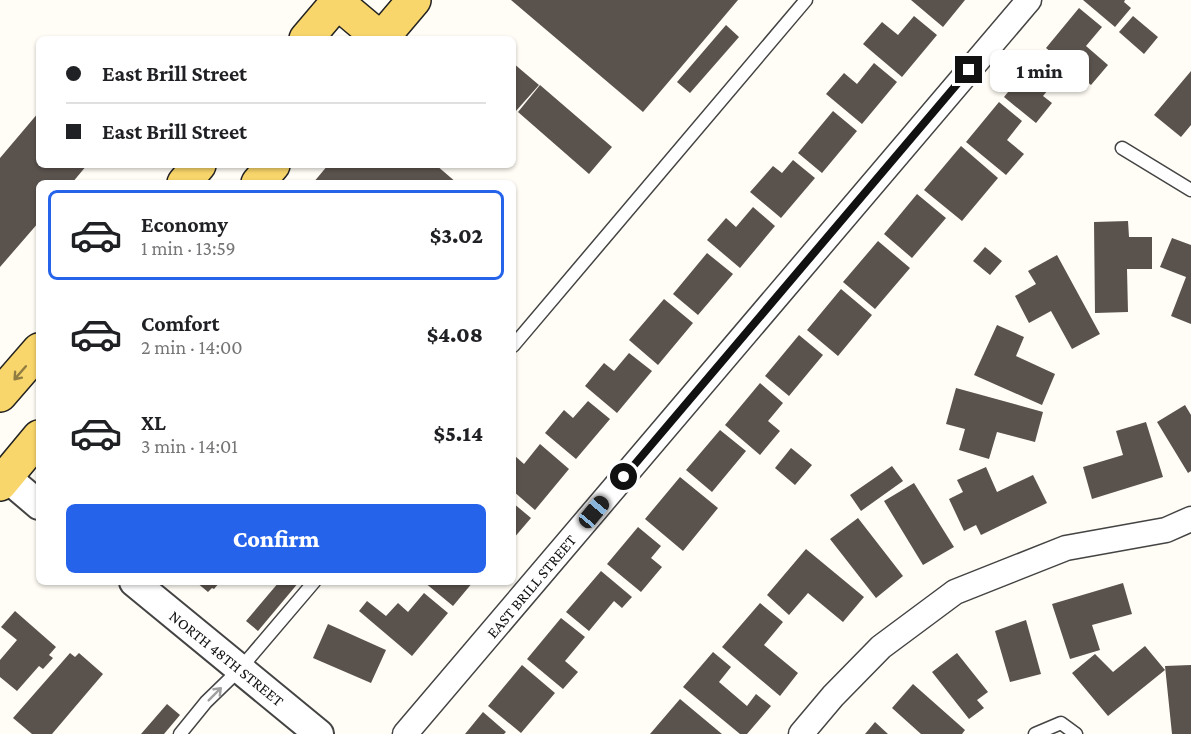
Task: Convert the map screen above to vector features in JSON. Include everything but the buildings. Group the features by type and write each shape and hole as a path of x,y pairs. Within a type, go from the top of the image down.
{"main road":[{"path":"384,36 414,0"},
{"path":"309,36 338,1 378,36"},
{"path":"186,180 196,168"},
{"path":"260,180 270,168"},
{"path":"0,395 36,353"},
{"path":"2,477 36,441"}],"street":[{"name":"EAST BRILL STREET","path":"405,734 1029,0"},
{"path":"2,477 36,503"},
{"path":"801,734 833,696 881,647 955,592 1066,548 1166,530 1191,519"},
{"name":"NORTH 48TH STREET","path":"138,585 319,734"}],"lane":[{"path":"516,342 806,0"},
{"path":"1122,147 1191,190"},
{"path":"180,734 240,669 311,585"},
{"path":"1035,734 1061,723 1076,734"}],"route":[{"path":"624,477 969,70"}]}
